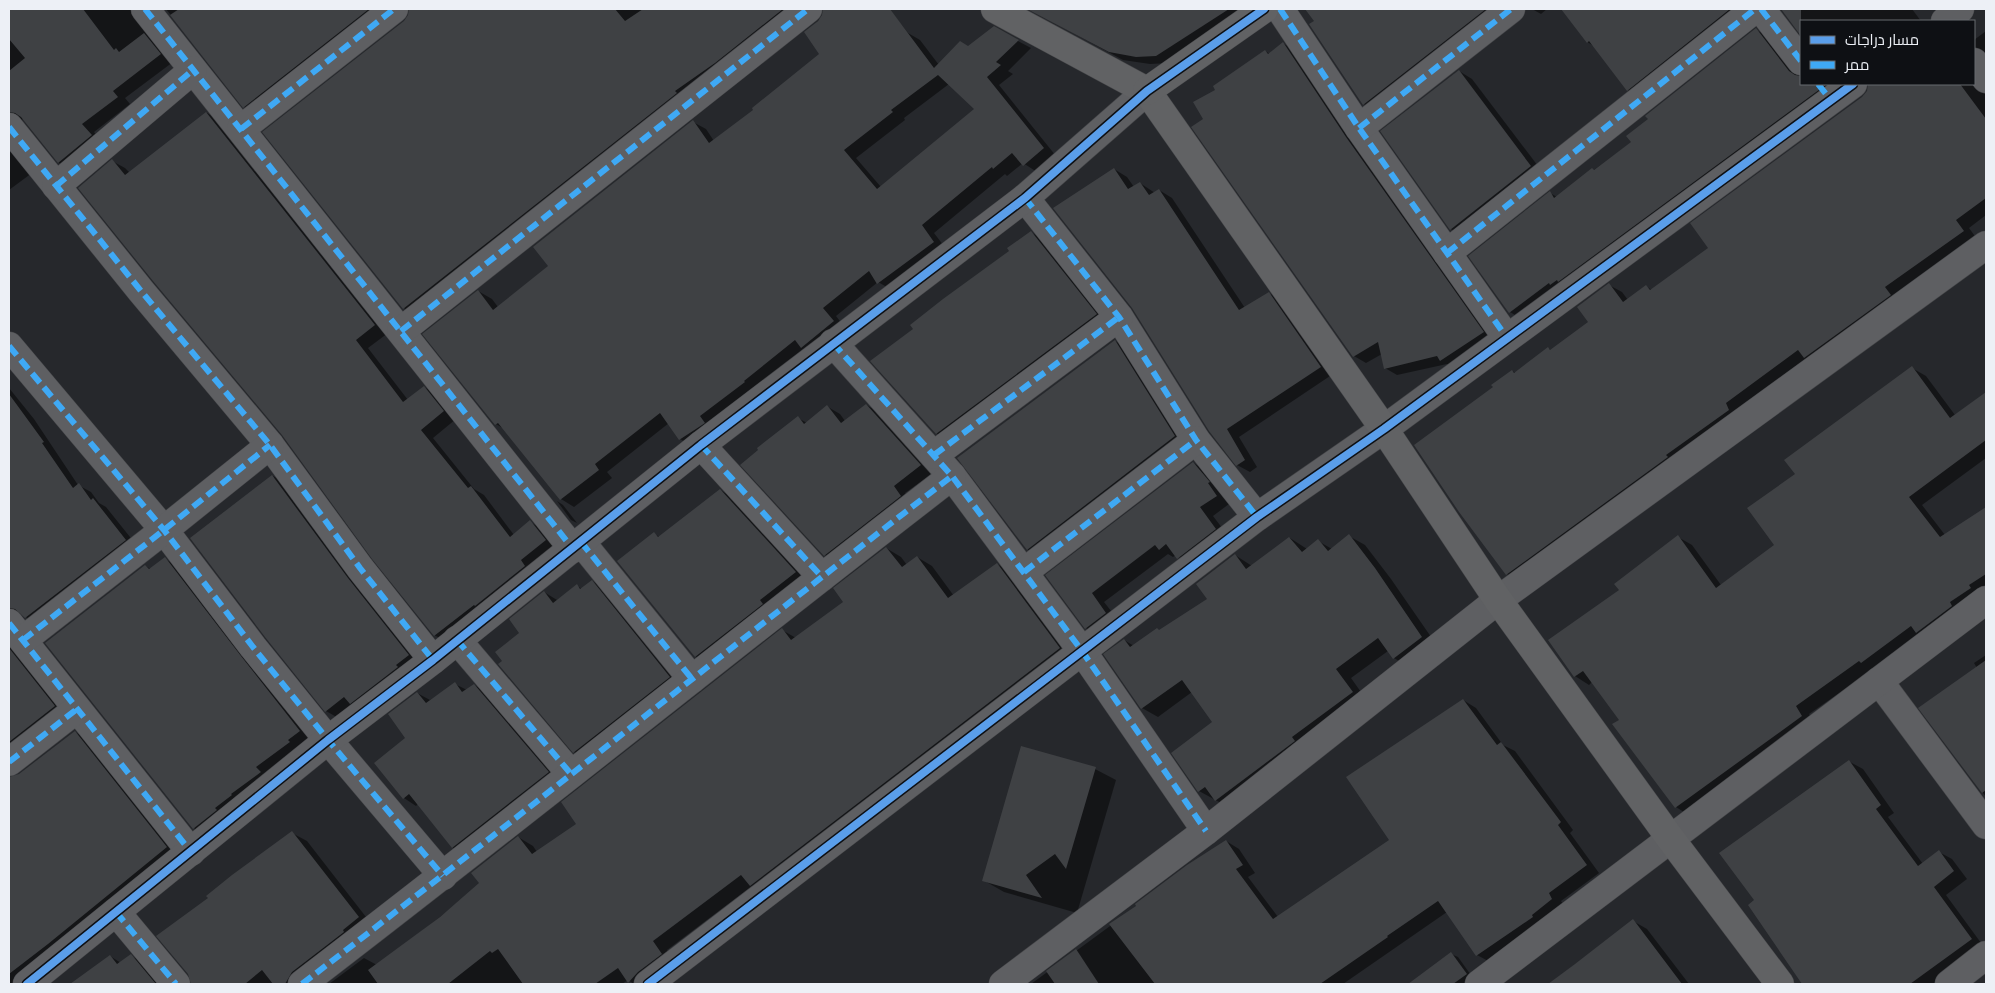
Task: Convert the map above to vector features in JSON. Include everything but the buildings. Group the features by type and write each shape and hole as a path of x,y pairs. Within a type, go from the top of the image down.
{"street":[{"path":"145,9 401,331 577,545 692,680"},
{"path":"241,129 394,9"},
{"path":"401,331 808,9"},
{"path":"995,9 1148,90 1384,429 1498,600 1670,838 1780,984"},
{"path":"27,984 328,740 433,660 702,444 1025,198 1148,90 1264,9"},
{"path":"1280,9 1359,128 1507,338"},
{"path":"1359,128 1511,9"},
{"path":"1447,253 1755,9"},
{"path":"1761,9 1800,60"},
{"path":"1946,20 1960,9"},
{"path":"1975,63 1986,79"},
{"path":"56,186 194,70"},
{"path":"648,984 1258,517 1384,429 1507,338 1824,91 1849,85"},
{"path":"9,127 270,445 360,568 433,660"},
{"path":"1025,198 1119,316 1196,440 1258,517"},
{"path":"1003,984 1206,831 1498,600 1986,245"},
{"path":"934,455 1119,316"},
{"path":"833,344 952,476 1082,651 1206,831"},
{"path":"9,346 164,530 253,647 328,740 443,876"},
{"path":"1024,572 1196,440"},
{"path":"702,444 822,577"},
{"path":"191,852 16,631 164,530 270,445"},
{"path":"302,984 443,876 952,476"},
{"path":"1479,984 1986,600"},
{"path":"457,640 571,774"},
{"path":"1879,681 1986,825"},
{"path":"9,762 77,708"},
{"path":"116,912 176,984"},
{"path":"1949,984 1986,955"}],"marked path":[{"path":"145,9 573,549"},
{"path":"241,129 394,9"},
{"path":"401,331 808,9"},
{"path":"1280,9 1359,128 1507,338"},
{"path":"1359,128 1511,9"},
{"path":"1447,253 1755,9"},
{"path":"1761,9 1800,60"},
{"path":"56,186 193,70"},
{"path":"1819,85 1830,99"},
{"path":"9,127 141,291 270,445 360,568 433,660"},
{"path":"1025,198 1119,317 1196,440 1257,517"},
{"path":"934,455 1119,317"},
{"path":"833,343 952,476 1082,651 1206,831"},
{"path":"9,346 164,530 253,647 328,740 443,876"},
{"path":"1024,572 1196,440"},
{"path":"23,640 270,445"},
{"path":"701,445 822,577"},
{"path":"302,984 952,476"},
{"path":"581,542 692,679"},
{"path":"9,623 191,852"},
{"path":"457,640 571,774"},
{"path":"9,762 77,709"},
{"path":"116,912 176,984"}],"cycle path":[{"path":"27,984 328,740 433,660 701,445 1025,198 1147,91 1264,9"},
{"path":"648,984 1257,517 1384,429 1852,85"}]}
